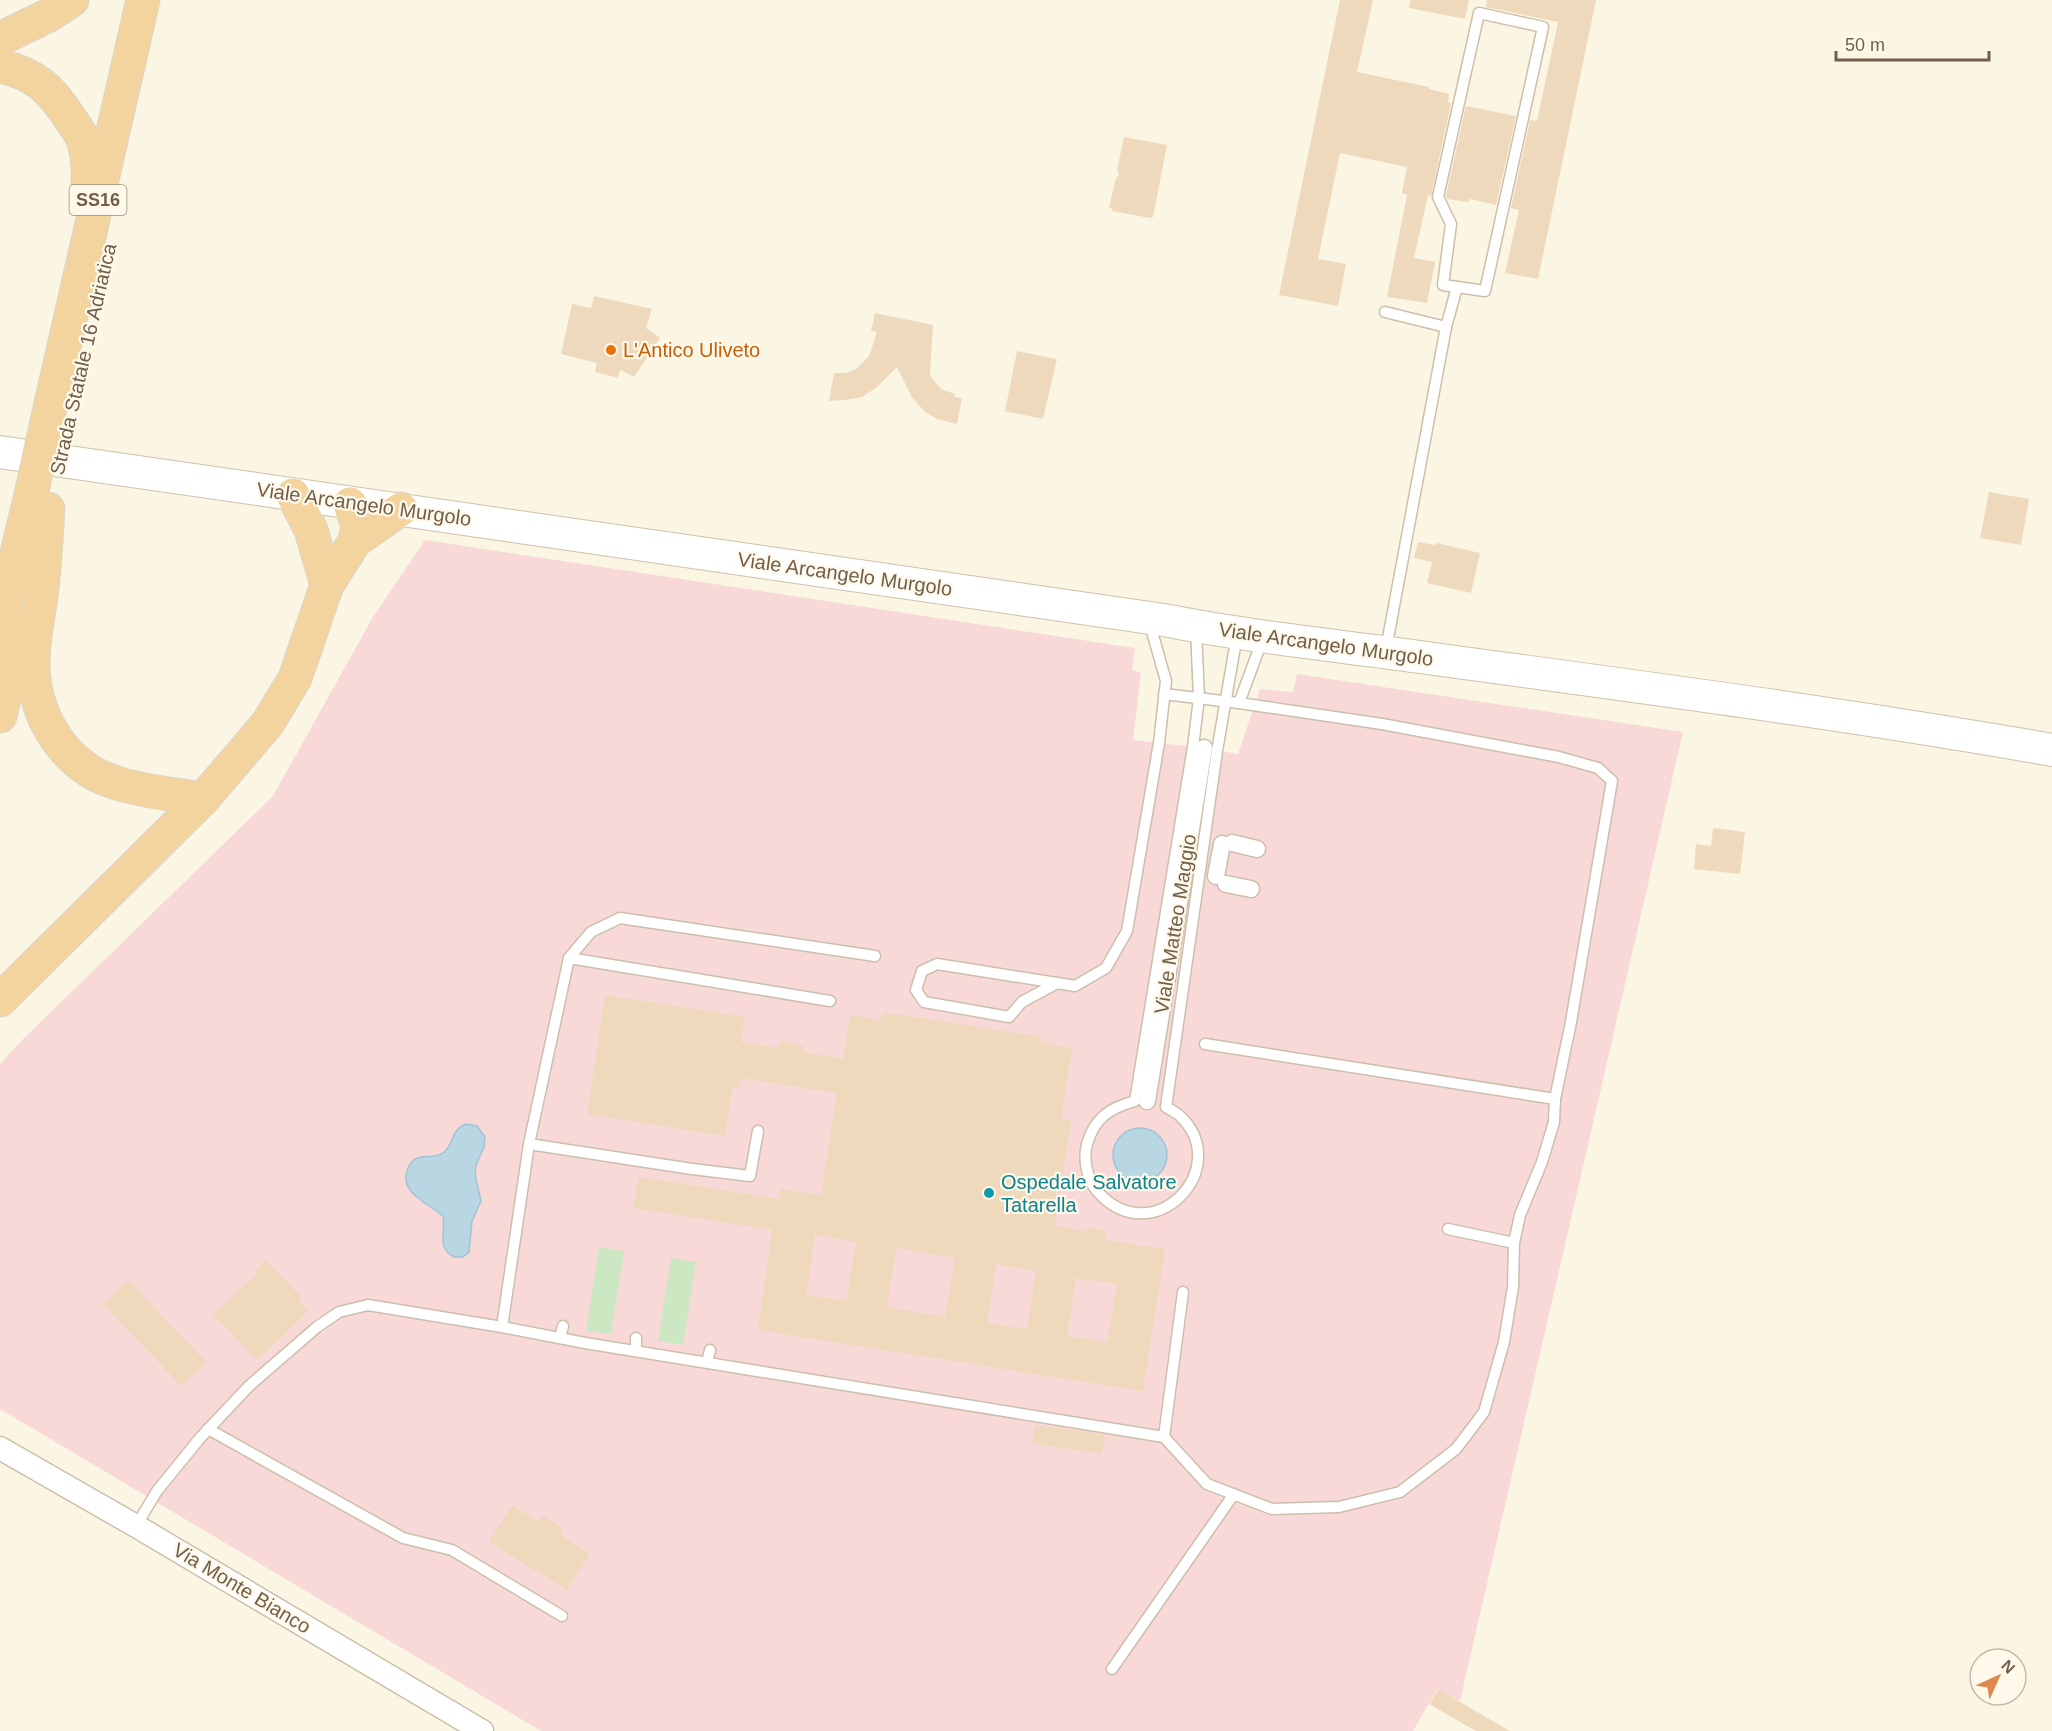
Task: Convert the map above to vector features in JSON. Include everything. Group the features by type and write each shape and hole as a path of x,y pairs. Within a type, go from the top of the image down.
{"highway":[{"path":"0,39 49,15 72,0"},
{"name":"Strada Statale 16 Adriatica","path":"0,716 143,0"},
{"name":"Strada Statale 16 Adriatica","path":"63,399 91,329 159,0"},
{"path":"0,66 15,69 37,80 57,97 83,139 88,165 87,193 67,287 63,399"},
{"path":"45,493 42,595 34,636 33,669 38,700 49,728 66,752 88,771 116,783 203,799"},
{"name":"Strada Statale 16 Adriatica","path":"0,625 45,493"},
{"path":"293,495 311,530 323,571"},
{"path":"0,1000 203,799 268,723 296,678 335,523 350,504"},
{"path":"350,504 358,526 355,541"},
{"path":"323,571 355,541 401,509"}],"main road":[{"name":"Viale Arcangelo Murgolo","path":"0,452 1251,634 1972,736 2052,750"}],"street":[{"name":"Viale Matteo Maggio","path":"1147,1101 1194,857 1204,748"},
{"path":"1251,889 1221,880 1227,844 1257,849"},
{"name":"Via Monte Bianco","path":"0,1448 482,1731"}],"lane":[{"path":"1479,13 1543,27 1485,291 1457,287 1443,285 1451,224 1438,197 1479,13"},
{"path":"1385,652 1446,327 1457,287"},
{"path":"1384,312 1446,327"},
{"path":"1057,983 1022,1002 1009,1017 924,1002 916,990 922,971 937,964 1057,983 1075,986 1106,968 1127,931 1159,743 1166,681 1148,618"},
{"path":"1196,626 1199,698 1193,747 1135,1101 1117,1106 1102,1117 1091,1132 1085,1150 1086,1169 1093,1186 1106,1201 1122,1210 1141,1213 1159,1210 1176,1202 1189,1188 1196,1170 1197,1152 1192,1133 1182,1118 1166,1107 1194,857 1226,701 1251,634"},
{"path":"1239,703 1251,634"},
{"path":"136,1526 156,1491 208,1429 249,1386 317,1327 339,1312 368,1305 1164,1437 1207,1484 1272,1509 1339,1508 1400,1492 1456,1449 1484,1412 1504,1342 1513,1287 1514,1243 1520,1215 1542,1162 1554,1122 1555,1099 1571,1022 1612,781 1598,768 1559,757 1382,724 1164,694"},
{"path":"502,1327 529,1144 569,958 591,932 620,918 875,956"},
{"path":"569,958 830,1001"},
{"path":"1205,1044 1555,1099"},
{"path":"529,1144 750,1176 758,1131"},
{"path":"1448,1229 1514,1243"},
{"path":"1164,1437 1183,1292"},
{"path":"560,1338 563,1326"},
{"path":"636,1338 636,1351"},
{"path":"706,1362 710,1350"},
{"path":"208,1429 403,1538 452,1550 562,1616"},
{"path":"1112,1669 1234,1494"}],"shaded area":[{"path":"425,540 1135,648 1132,670 1141,673 1133,740 1238,754 1260,689 1293,692 1297,674 1683,732 1460,1701 1437,1689 1413,1731 541,1731 0,1409 0,1064 273,796 373,617"}],"green space":[{"path":"599,1247 624,1251 611,1334 586,1331"},
{"path":"671,1258 696,1262 683,1345 658,1341"}],"water":[{"path":"466,1124 477,1126 485,1137 475,1175 481,1201 472,1221 469,1252 463,1257 454,1257 448,1253 443,1244 443,1216 411,1191 406,1177 408,1168 414,1160 441,1154 450,1145 457,1130"},
{"path":"1135,1128 1145,1128 1155,1132 1163,1140 1167,1155 1163,1170 1155,1178 1145,1182 1135,1182 1125,1178 1117,1170 1113,1160 1113,1150 1117,1140 1125,1132"}],"building":[{"path":"1340,0 1373,0 1357,72 1429,87 1429,89 1449,94 1448,102 1451,103 1431,196 1428,195 1414,258 1435,262 1427,303 1387,297 1407,195 1402,193 1407,167 1340,153 1318,259 1346,264 1338,306 1279,295"},
{"path":"1410,0 1469,0 1465,19 1409,8"},
{"path":"1487,0 1596,0 1538,279 1505,273 1519,210 1511,208 1530,120 1537,121 1558,22 1486,7"},
{"path":"1466,106 1516,116 1496,205 1470,199 1468,202 1447,199 1446,196"},
{"path":"1124,137 1167,145 1153,217 1112,211 1113,209 1109,208 1115,181 1119,174 1117,170"},
{"path":"594,296 652,309 646,328 660,338 634,377 620,370 618,378 595,372 597,363 561,354 572,304 591,308"},
{"path":"875,313 933,325 931,377 941,389 955,394 954,397 962,398 957,424 937,419 924,411 912,397 897,367 876,388 862,397 829,401 834,373 846,373 856,369 869,356 877,332 871,331"},
{"path":"1017,351 1057,359 1043,419 1005,411"},
{"path":"1989,492 2029,499 2021,545 1980,538"},
{"path":"1418,542 1436,545 1437,543 1480,553 1471,593 1427,583 1432,562 1414,558"},
{"path":"1713,828 1745,832 1740,874 1694,869 1696,844 1711,846"},
{"name":"Ospedale Salvatore Tatarella","path":"605,995 745,1017 741,1042 779,1048 780,1042 804,1046 803,1052 843,1059 850,1015 881,1020 883,1012 1041,1037 1041,1043 1072,1048 1061,1118 1071,1120 1055,1226 1086,1231 1087,1227 1107,1231 1105,1240 1165,1249 1143,1391 758,1330 772,1230 633,1208 639,1177 779,1199 780,1189 821,1195 837,1093 741,1078 739,1087 733,1086 725,1136 587,1114","holes":["815,1235 856,1242 846,1301 806,1295","896,1248 955,1258 945,1317 887,1307","996,1264 1036,1271 1027,1329 987,1323","1076,1278 1117,1284 1107,1342 1067,1336"]},
{"path":"266,1260 301,1297 298,1300 308,1311 257,1360 213,1315 257,1273 255,1271"},
{"path":"128,1280 206,1362 181,1386 103,1304"},
{"path":"1035,1425 1105,1435 1102,1454 1032,1443"},
{"path":"512,1505 539,1522 543,1516 564,1529 560,1535 590,1554 567,1590 489,1542"},
{"path":"1438,1689 1510,1731 1476,1731 1429,1704"}],"place":[{"name":"L'Antico Uliveto","path":"611,350"},
{"name":"Ospedale Salvatore Tatarella","path":"989,1193"}]}
